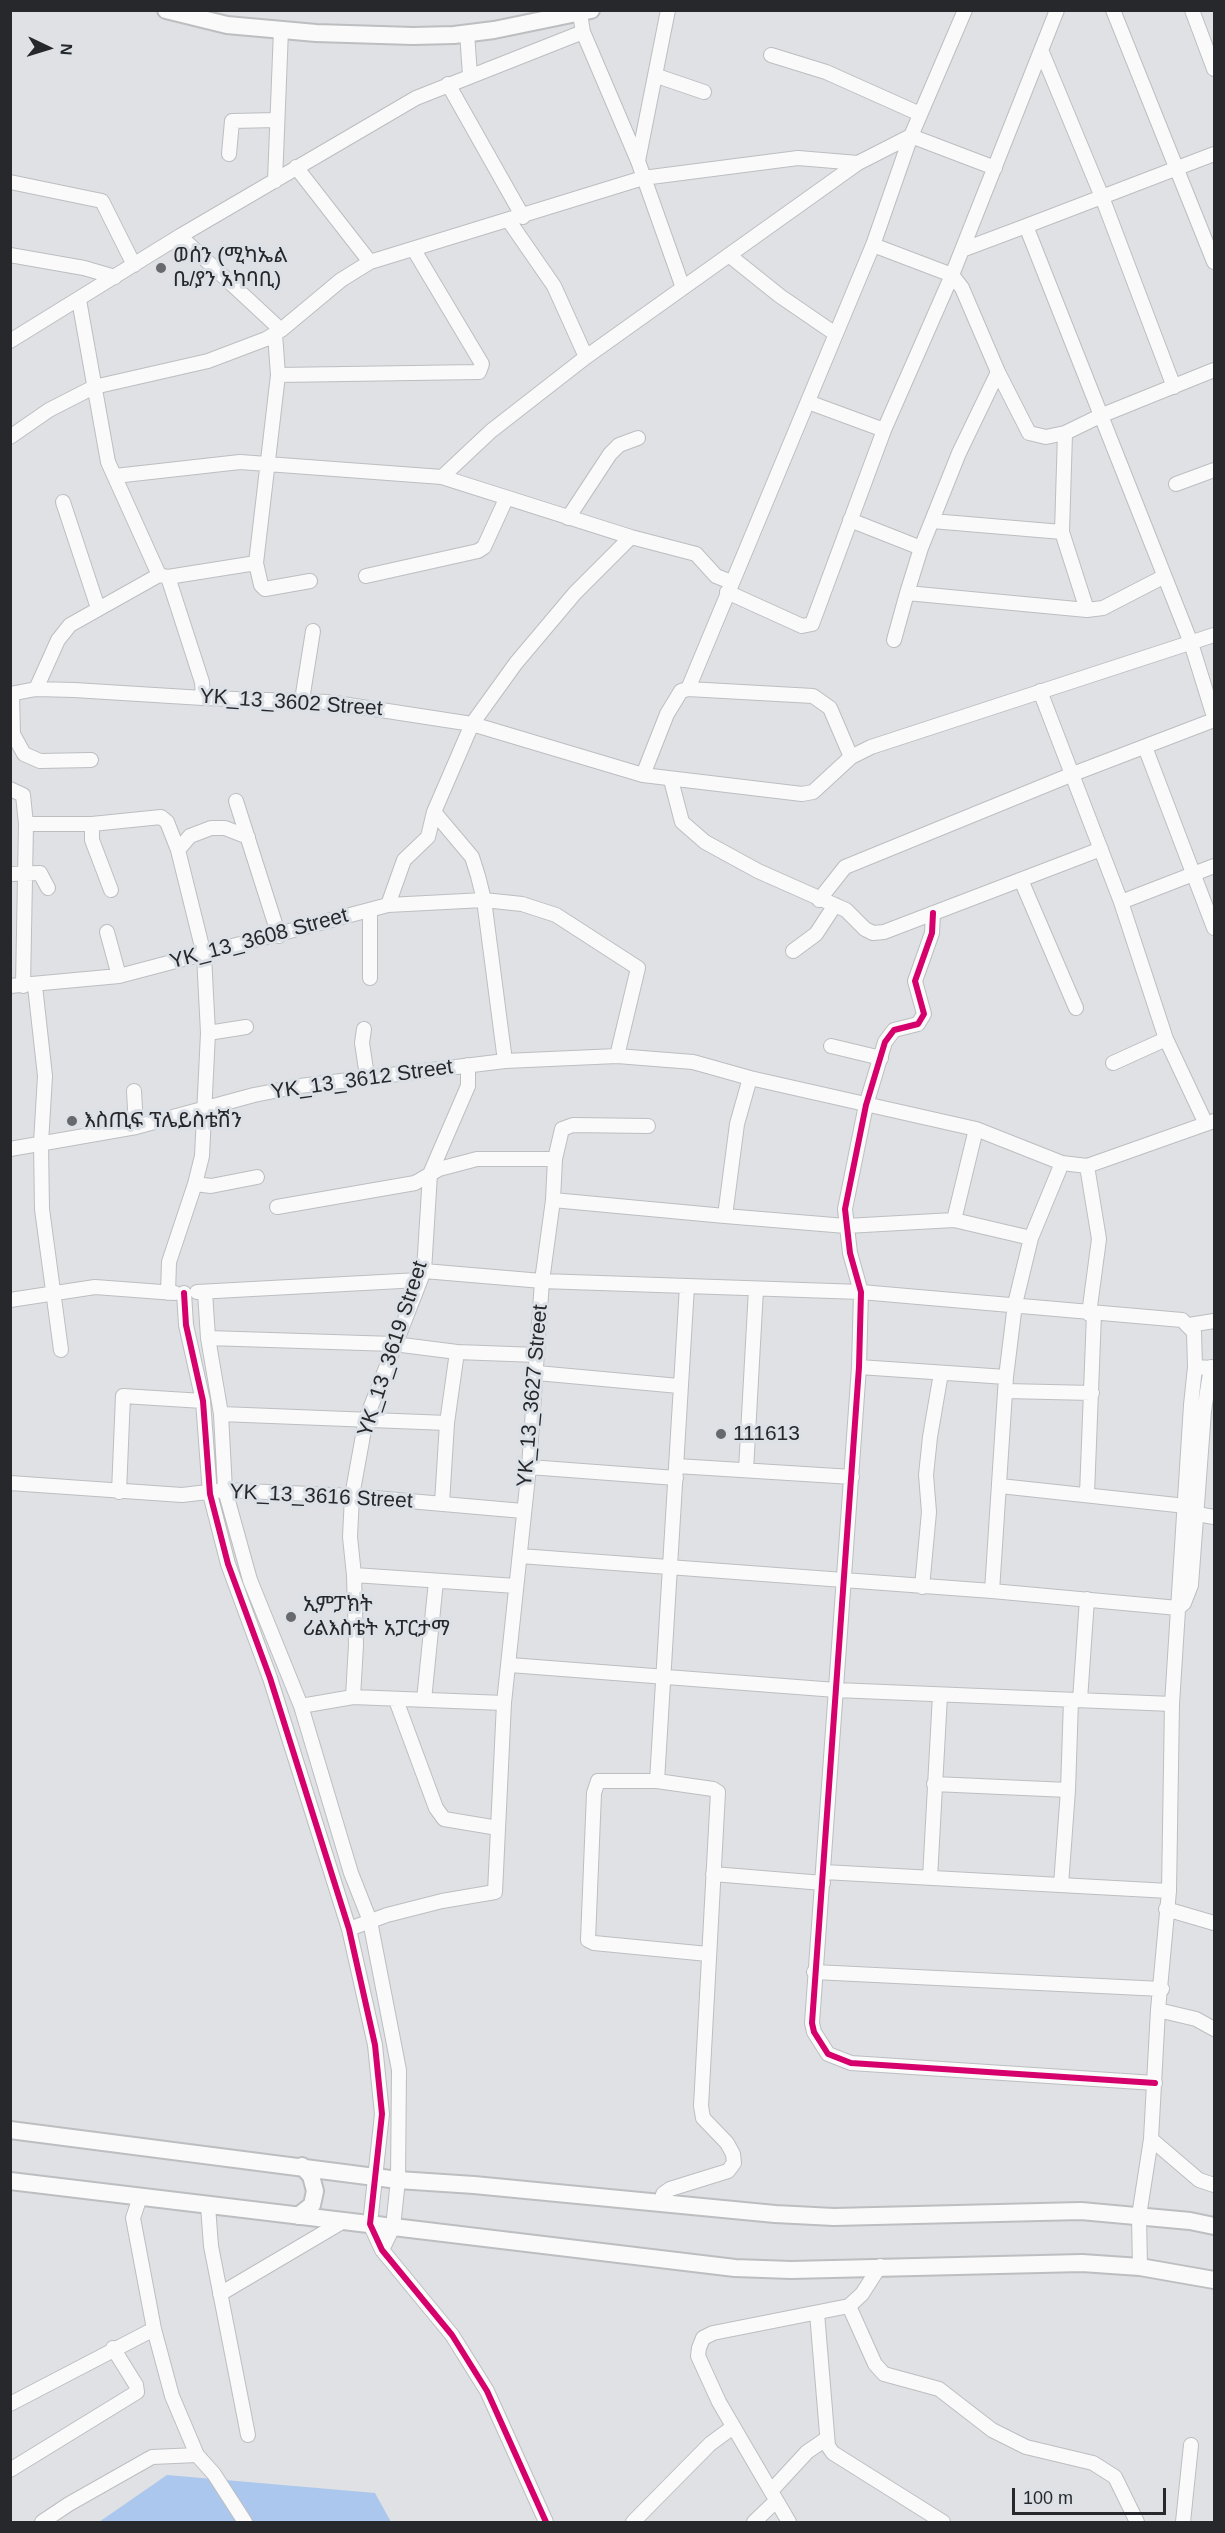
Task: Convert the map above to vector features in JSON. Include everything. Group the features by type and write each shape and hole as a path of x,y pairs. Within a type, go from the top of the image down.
{"main road":[{"path":"166,10 227,25 374,35 466,33 586,12"},
{"path":"10,2130 398,2180 579,2194 662,2204 834,2217 1081,2211 1215,2226"},
{"path":"298,2216 312,2205 315,2191 311,2176 302,2166"},
{"path":"10,2181 735,2268 791,2270 880,2266 1082,2263 1140,2267 1215,2280"}],"street":[{"path":"638,161 657,76 668,10"},
{"path":"688,689 808,402 834,333 873,245 911,136 965,10"},
{"path":"115,476 240,462 267,466 442,477 630,537 696,554 729,587 808,627 812,624 884,430 962,250 1057,10"},
{"path":"1113,10 1215,262"},
{"path":"1191,10 1215,69"},
{"path":"586,12 583,32 638,161 683,288"},
{"path":"274,181 281,30"},
{"path":"10,341 180,236 417,98 583,32"},
{"path":"466,33 470,75"},
{"path":"1041,50 1102,197 1174,387"},
{"path":"771,55 826,72 920,114"},
{"path":"657,76 704,92"},
{"path":"448,84 523,216"},
{"path":"229,154 232,122 276,120"},
{"path":"442,477 491,431 586,357 858,163 911,136 995,168"},
{"path":"962,250 1215,154"},
{"path":"10,437 49,410 94,387 208,361 278,332 341,280 370,262 509,222 643,178 798,158 858,163"},
{"path":"296,167 370,262"},
{"path":"10,182 102,201 134,265"},
{"path":"509,222 554,286 586,357"},
{"path":"819,900 845,867 1215,719 1191,643 1026,226"},
{"path":"180,236 278,332 278,375 256,564 261,585 265,589 310,580"},
{"path":"873,245 952,274 963,288 998,372 1029,433 1046,436 1065,433 1100,416 1215,370"},
{"path":"278,375 479,372 482,364 414,249"},
{"path":"10,255 84,268 115,277"},
{"path":"730,256 780,296 834,333"},
{"path":"79,300 108,462 163,576 202,682 203,698"},
{"path":"894,640 921,548 959,453 998,372"},
{"path":"808,402 884,430"},
{"path":"1065,433 1062,532 1087,610"},
{"path":"568,518 610,454 620,444 638,438"},
{"path":"1176,484 1215,470"},
{"path":"366,576 478,551 484,547 506,499"},
{"path":"63,502 98,608"},
{"path":"850,520 921,548"},
{"path":"932,521 1062,532"},
{"path":"388,905 404,860 428,837 434,812 471,724 516,663 577,591 630,537"},
{"path":"36,689 58,640 70,625 98,608 163,576 256,564"},
{"path":"907,593 1087,610 1103,608 1163,577"},
{"path":"302,700 313,631"},
{"name":"YK_13_3602 Street","path":"11,694 36,689 203,698 302,700 398,710 471,724 643,775 802,794 816,790 851,757 871,747 1215,634"},
{"path":"643,775 667,714 681,691 688,689 813,696 830,708 851,757"},
{"path":"1040,691 1121,902 1166,1039 1210,1122 1087,1166 1099,1239 1092,1314 1092,1393 1087,1494"},
{"path":"11,694 13,734 24,754 40,761 91,760"},
{"path":"1145,747 1215,928"},
{"path":"671,780 682,822 705,842 819,900 846,910 865,929 873,933 884,932 1101,849"},
{"path":"17,792 26,824 17,874 23,986 45,1064 40,1143 42,1209 61,1350"},
{"path":"236,801 279,936"},
{"path":"434,812 472,857 484,900 505,1061"},
{"path":"26,824 92,824 162,817 167,822 178,849 204,955 208,1033 202,1156 169,1262 168,1293"},
{"path":"92,824 92,840 111,890"},
{"path":"178,849 190,836 211,828 225,828 248,837"},
{"path":"1121,902 1215,866"},
{"path":"17,874 40,873 48,888"},
{"path":"1021,880 1076,1008"},
{"name":"YK_13_3608 Street","path":"23,986 119,976 279,936 388,905 484,900 542,908 634,963 638,975 616,1056"},
{"path":"793,951 816,934 835,905"},
{"path":"370,910 370,978"},
{"path":"933,913 932,933 915,981 915,988 924,1005 924,1014 918,1024 894,1030 889,1034 866,1105 845,1209 854,1273 861,1292 859,1367 812,2023 814,2032 828,2054 838,2060 1155,2083"},
{"path":"106,932 119,976"},
{"path":"208,1033 246,1027"},
{"path":"364,1029 362,1043 367,1076"},
{"path":"1113,1063 1166,1039"},
{"path":"831,1046 881,1058"},
{"name":"YK_13_3612 Street","path":"10,1149 136,1127 206,1110 254,1095 367,1076 505,1061 616,1056 693,1062 750,1078 976,1129 1062,1163 1087,1166"},
{"name":"YK_13_3619 Street","path":"353,1697 356,1645 354,1575 350,1537 351,1496 366,1419 422,1275 430,1174 468,1086 468,1065"},
{"path":"725,1216 737,1124 750,1078"},
{"path":"134,1091 136,1127"},
{"name":"YK_13_3627 Street","path":"370,1921 442,1901 495,1892 504,1703 510,1665 529,1467 542,1281 553,1200 555,1159 562,1129 573,1125 648,1126"},
{"path":"954,1220 976,1129"},
{"path":"277,1207 415,1183 454,1164 477,1159 555,1159"},
{"path":"992,1591 1006,1384 1015,1304 1031,1238 1062,1163"},
{"path":"195,1184 211,1186 257,1177"},
{"path":"553,1200 846,1226 954,1220 1031,1238"},
{"path":"10,1300 95,1287 184,1293 422,1275 861,1292 1015,1304 1092,1314 1182,1320 1189,1324 1194,1332 1191,1510"},
{"path":"657,1781 669,1566 677,1472 679,1386 687,1286"},
{"path":"746,1470 756,1289"},
{"path":"205,1292 208,1338 221,1414 225,1490 250,1580 301,1706 351,1873 370,1921 399,2070 398,2180 393,2227 382,2250"},
{"path":"184,1293 186,1325 203,1401 210,1494 228,1564 270,1678 350,1929 375,2045 382,2114 370,2224 382,2250 452,2335 487,2391 546,2523"},
{"path":"1189,1324 1215,1321"},
{"path":"208,1338 394,1344 457,1352 537,1355"},
{"path":"442,1503 447,1423 457,1352"},
{"path":"859,1367 941,1373 1006,1384 1092,1393"},
{"path":"1140,2267 1139,2216 1151,2139 1158,2010 1162,1989 1169,1891 1172,1704 1178,1608 1191,1510 1209,1412 1213,1367 1195,1367"},
{"path":"537,1373 679,1386"},
{"path":"922,1587 929,1512 926,1475 941,1373"},
{"path":"119,1492 123,1396 203,1401"},
{"path":"221,1414 447,1423"},
{"path":"529,1467 677,1472 746,1470 852,1477"},
{"name":"YK_13_3616 Street","path":"10,1483 119,1492 210,1494 225,1490 351,1496 523,1511"},
{"path":"999,1486 1087,1494 1191,1510 1215,1517"},
{"path":"520,1556 992,1591 1178,1608"},
{"path":"354,1575 516,1586"},
{"path":"424,1700 436,1581"},
{"path":"1061,1885 1076,1700 1087,1599"},
{"path":"510,1665 836,1690 1172,1704"},
{"path":"930,1878 940,1695"},
{"path":"301,1706 353,1697 396,1701 504,1703"},
{"path":"396,1701 436,1808 444,1819 498,1828"},
{"path":"662,2204 663,2193 669,2189 728,2171 734,2163 733,2154 727,2143 703,2118 705,2018 718,1792 713,1789 657,1781 603,1779 595,1785 587,1936 594,1943 708,1954"},
{"path":"934,1784 1068,1790"},
{"path":"713,1874 823,1878 930,1878 1169,1891"},
{"path":"1166,1909 1215,1923"},
{"path":"350,1929 370,1921"},
{"path":"814,1972 1162,1989"},
{"path":"1158,2010 1196,2019 1215,2029"},
{"path":"1151,2139 1199,2180 1215,2185"},
{"path":"140,2197 134,2218 154,2330 172,2396 197,2455 214,2474 245,2523"},
{"path":"208,2206 211,2246 248,2435"},
{"path":"220,2294 342,2222"},
{"path":"789,2523 718,2402 698,2356 703,2338 726,2329 849,2306 862,2294 880,2266"},
{"path":"849,2306 875,2364 884,2374 939,2389 992,2430 1026,2447 1093,2463 1115,2477 1137,2523"},
{"path":"818,2313 826,2439 833,2453 944,2523"},
{"path":"10,2404 113,2348 154,2330"},
{"path":"10,2470 137,2392 136,2385 113,2348"},
{"path":"633,2523 710,2444 733,2427"},
{"path":"754,2523 807,2452 826,2439"},
{"path":"1183,2523 1191,2445"},
{"path":"42,2523 69,2504 152,2457 197,2455"}],"shaded area":[{"path":"167,2475 375,2493 391,2522 99,2522"}],"cycle path":[{"path":"933,913 932,933 915,981 924,1014 918,1024 894,1030 885,1042 866,1105 845,1209 850,1253 861,1292 859,1367 812,2023 814,2032 828,2054 851,2063 1155,2083"},
{"path":"184,1293 186,1325 203,1401 210,1494 228,1564 270,1678 349,1929 375,2045 382,2114 370,2224 382,2250 452,2335 487,2391 546,2522"}],"place":[{"name":"ወሰን (ሚካኤል ቤ/ያን አካባቢ)","path":"161,268"},
{"name":"እስጢፍ ፕሌይስቴሽን","path":"72,1121"},
{"name":"111613","path":"721,1434"},
{"name":"ኢምፓክት ሪልእስቴት አፓርታማ","path":"291,1617"}]}
